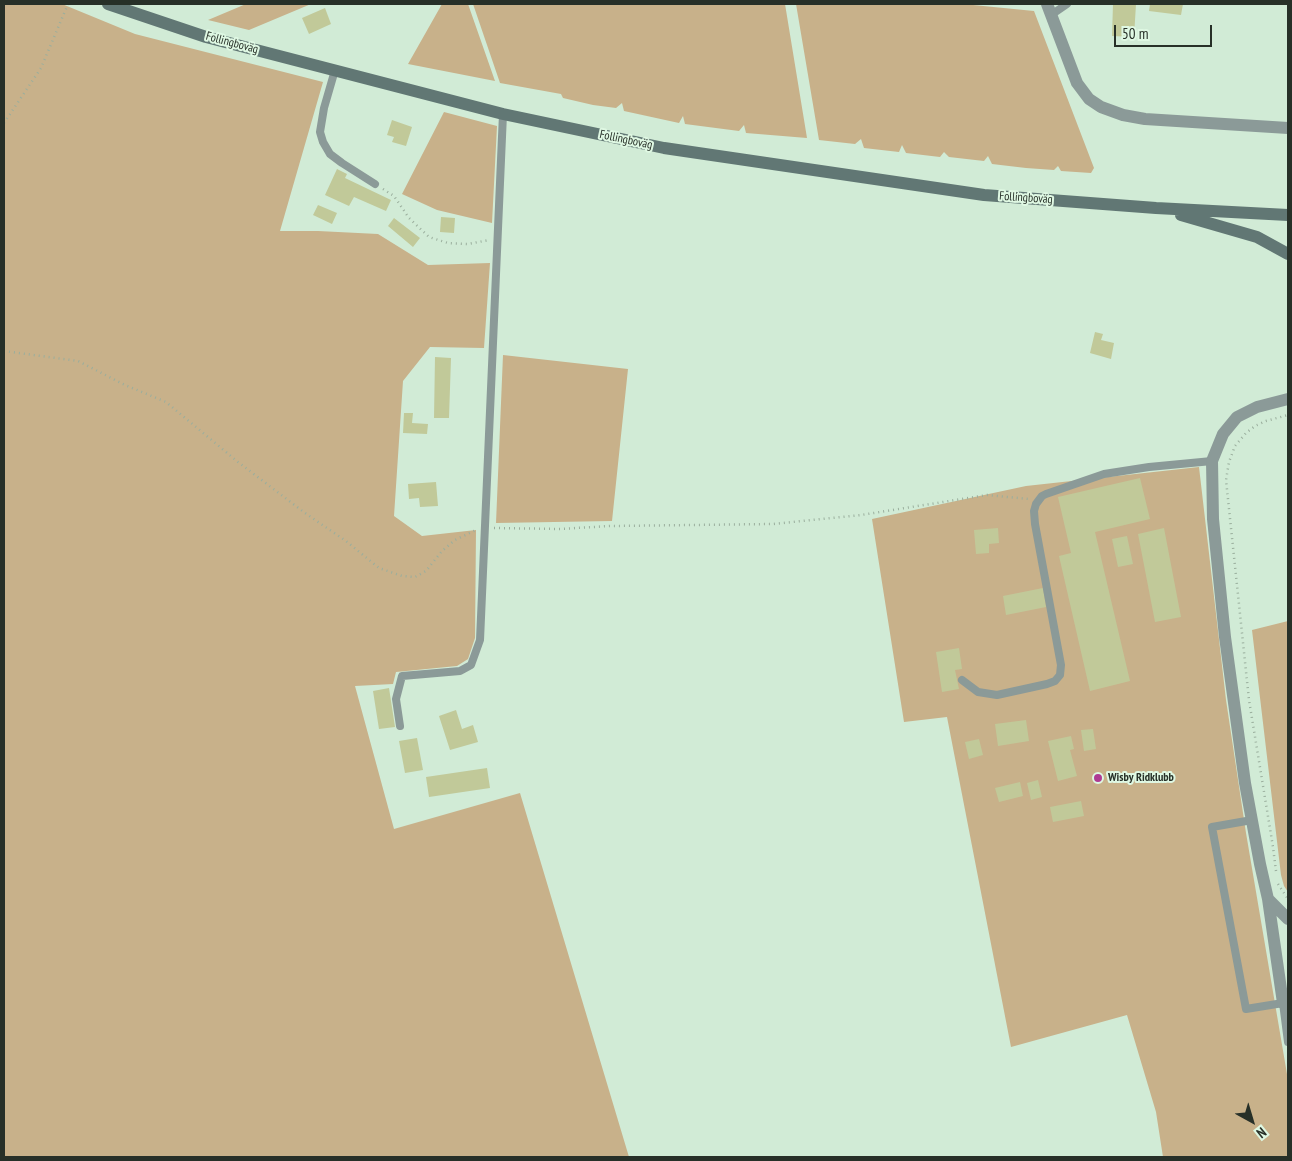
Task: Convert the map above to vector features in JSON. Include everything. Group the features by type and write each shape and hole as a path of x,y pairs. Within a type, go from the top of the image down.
{"main road":[{"name":"Follingboväg","path":"108,4 206,36 503,114 664,148 975,194 1156,208 1288,215"},
{"name":"Follingboväg","path":"1156,208 1257,237 1288,254"}],"street":[{"path":"1049,9 1077,83 1089,99 1101,107 1145,120 1288,128"},
{"path":"1286,1003 1245,783 1225,638 1213,519 1212,461 1224,434 1238,417 1247,411 1265,404 1288,399"},
{"path":"1268,899 1288,919"}],"lane":[{"path":"1049,9 1067,4"},
{"path":"335,70 324,108 320,132 323,142 330,154 375,184"},
{"path":"400,726 396,699 402,676 460,671 471,665 480,640 503,114"},
{"path":"962,680 978,692 997,696 1047,684 1060,675 1061,665 1035,524 1034,511 1039,500 1046,494 1104,474 1149,467 1212,461"},
{"path":"1252,820 1212,827 1246,1009 1286,1003 1288,1042"}],"path":[{"path":"4,123 41,68 68,4"},
{"path":"375,184 394,196 409,218 429,237 448,244 468,244 498,238"},
{"path":"4,351 78,361 125,385 166,402 238,462 305,513 346,541 378,568 402,576 414,577 426,571 442,551 455,540 476,530 484,529 512,527 560,529 610,526 773,524 861,515 987,495 1039,500"},
{"path":"1276,875 1248,700 1226,480 1229,462 1235,446 1246,433 1266,421 1288,415"},
{"path":"1278,884 1288,899"}],"shaded area":[{"path":"4,4 62,4 135,34 323,82 280,231 378,234 428,265 490,263 484,348 430,347 403,381 394,516 422,536 476,530 475,638 468,659 457,666 396,672 393,684 355,686 394,829 520,793 629,1157 4,1157"},
{"path":"246,4 311,4 249,30 208,20"},
{"path":"442,4 468,4 495,81 408,64"},
{"path":"473,4 785,4 807,138 746,133 744,125 739,131 685,124 683,116 679,123 624,111 622,103 616,108 593,105 563,98 561,94 500,83"},
{"path":"796,4 963,4 1034,11 1094,168 1091,173 1061,171 1058,166 1054,170 1026,168 992,164 988,156 984,161 949,157 944,152 940,157 906,153 902,145 899,152 864,148 861,139 855,144 819,140"},
{"path":"444,112 497,126 492,223 437,210 402,194"},
{"path":"503,355 628,369 612,521 496,523"},
{"name":"Wisby Ridklubb","path":"1199,467 1226,700 1246,833 1288,1080 1288,1157 1163,1157 1156,1112 1127,1015 1011,1047 947,717 904,722 872,519 1026,486"},
{"path":"1288,621 1288,892 1281,875 1252,630"}],"building":[{"path":"1113,4 1136,4 1134,37 1112,36"},
{"path":"1150,4 1183,4 1181,15 1149,11"},
{"path":"325,8 331,24 309,34 302,18"},
{"path":"392,120 412,127 406,146 392,142 394,137 387,135"},
{"path":"337,169 347,174 345,178 391,200 386,211 354,197 349,206 325,195"},
{"path":"318,205 337,213 332,224 313,215"},
{"path":"441,217 455,218 454,233 440,232"},
{"path":"394,218 420,238 413,247 388,226"},
{"path":"1095,332 1103,334 1101,340 1114,343 1111,359 1090,353"},
{"path":"435,357 451,358 449,418 434,418"},
{"path":"404,413 413,413 412,423 428,424 427,434 403,433"},
{"path":"1140,478 1150,519 1095,532 1130,681 1090,691 1059,556 1071,553 1058,497"},
{"path":"436,482 438,506 420,507 419,498 409,499 408,484"},
{"path":"998,528 999,543 989,544 989,553 976,554 974,530"},
{"path":"1164,528 1181,617 1155,622 1138,534"},
{"path":"1127,536 1133,564 1118,567 1112,539"},
{"path":"1043,588 1046,607 1006,615 1003,596"},
{"path":"959,648 962,669 955,670 959,689 942,692 936,652"},
{"path":"389,688 395,727 379,729 373,691"},
{"path":"456,710 462,729 473,725 478,742 450,750 439,716"},
{"path":"1026,720 1029,741 998,746 995,724"},
{"path":"1093,729 1096,749 1084,751 1081,730"},
{"path":"1071,736 1074,749 1070,750 1077,776 1058,781 1048,741"},
{"path":"417,738 423,770 405,773 399,741"},
{"path":"979,739 983,755 969,759 965,742"},
{"path":"487,768 490,788 429,797 426,777"},
{"path":"1038,780 1042,797 1031,800 1027,783"},
{"path":"1020,782 1023,796 999,802 995,788"},
{"path":"1081,801 1084,816 1053,822 1050,807"}],"place":[{"name":"Wisby Ridklubb","path":"1098,778"}]}
